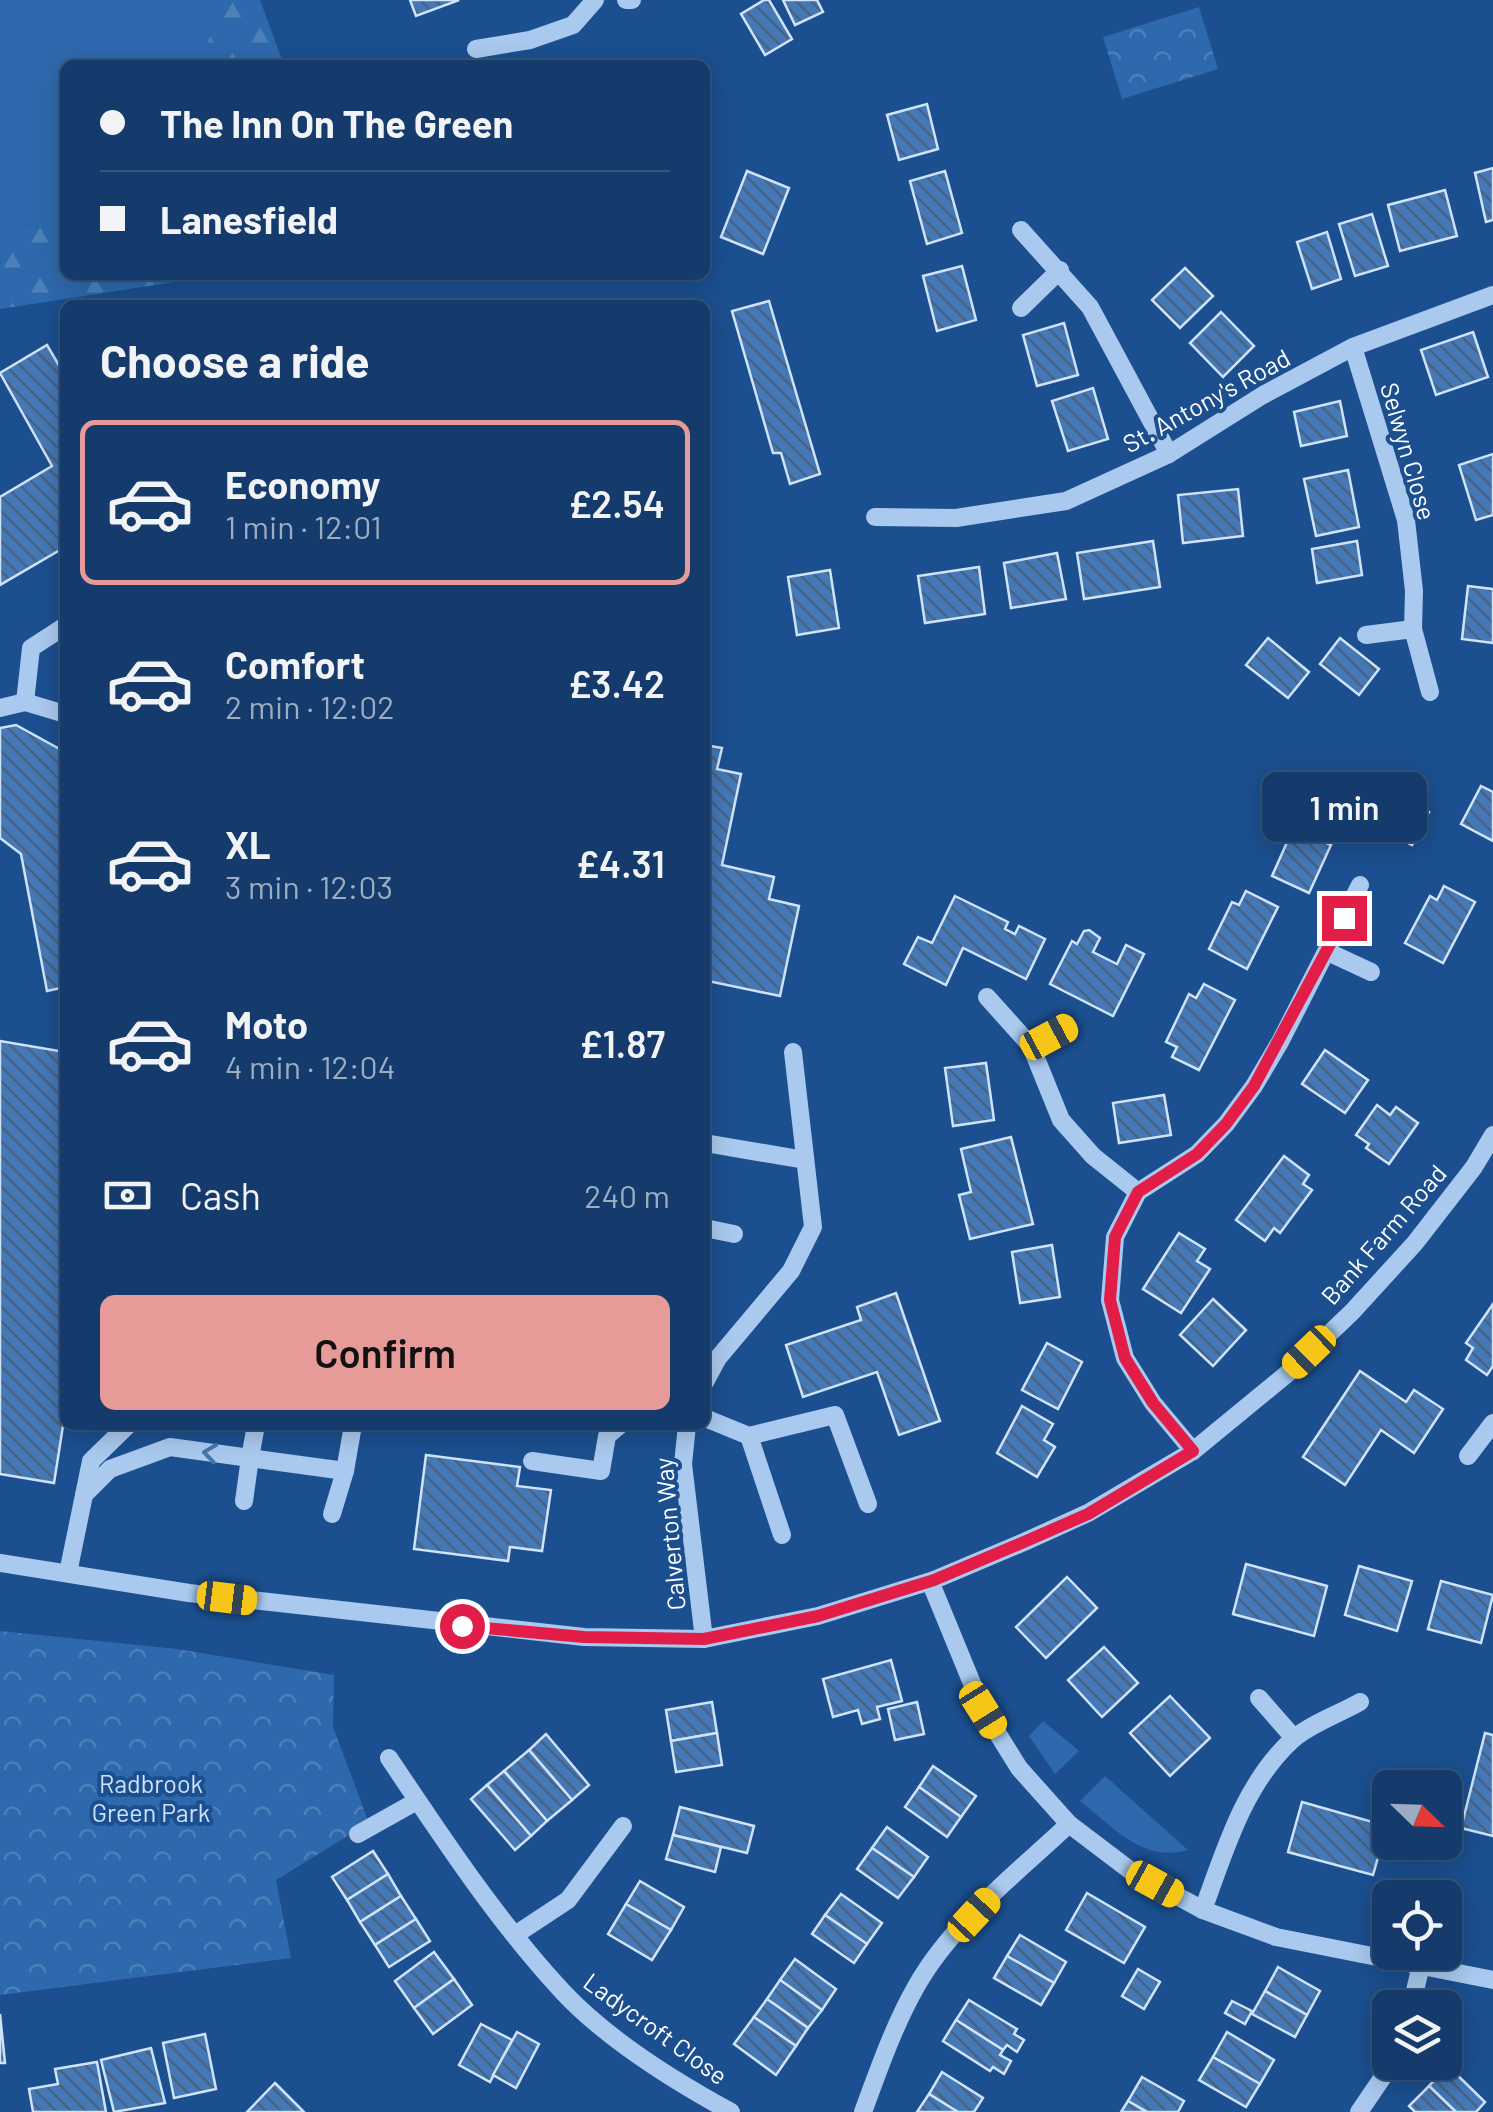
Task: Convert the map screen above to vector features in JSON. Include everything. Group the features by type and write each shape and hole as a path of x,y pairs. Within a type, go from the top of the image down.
{"street":[{"path":"476,49 530,40 573,25 596,0"},
{"path":"1021,230 1090,307 1170,454"},
{"path":"1021,308 1060,270"},
{"name":"St. Antony's Road","path":"875,518 956,518 1066,501 1170,454 1262,395 1353,347 1493,295"},
{"name":"Selwyn Close","path":"1353,347 1406,520 1414,591 1412,629 1430,692"},
{"path":"26,702 31,648 60,629"},
{"path":"1366,635 1412,629"},
{"path":"0,708 26,702 60,712"},
{"path":"1193,1451 1153,1403 1125,1358 1110,1300 1115,1237 1138,1192 1197,1154 1226,1124 1280,1042 1360,885"},
{"path":"1328,952 1370,972"},
{"path":"987,997 1030,1046 1062,1120 1093,1156 1138,1192"},
{"path":"1030,1046 1068,1027"},
{"path":"710,1373 791,1270 813,1226 793,1052"},
{"name":"Bank Farm Road","path":"0,1563 190,1593 584,1637 704,1639 818,1616 934,1580 1088,1514 1193,1451 1288,1373 1352,1312 1415,1243 1474,1167 1493,1135"},
{"path":"710,1144 804,1158"},
{"path":"710,1229 734,1234"},
{"path":"710,1420 749,1436 835,1414 868,1504"},
{"path":"1468,1456 1493,1423"},
{"path":"68,1573 92,1461 123,1430"},
{"path":"244,1501 255,1430"},
{"path":"332,1514 352,1430"},
{"path":"532,1461 601,1471 607,1436 614,1430"},
{"name":"Calverton Way","path":"687,1430 684,1464 704,1639"},
{"path":"749,1436 782,1535"},
{"path":"84,1495 110,1469 170,1447 345,1472"},
{"path":"934,1580 932,1586 983,1710 1019,1768 1069,1824 1131,1870 1203,1910 1276,1937 1372,1956"},
{"path":"1259,1698 1294,1738"},
{"path":"1203,1910 1257,1780 1294,1738 1360,1702"},
{"name":"Ladycroft Close","path":"388,1758 515,1936 565,1994 666,2072 732,2112"},
{"path":"358,1834 418,1801"},
{"path":"863,2112 918,1983 996,1892 1069,1824"},
{"path":"515,1936 568,1900 623,1826"},
{"path":"1445,1970 1493,1980"},
{"path":"1359,2112 1380,2080"}],"green space":[{"path":"0,0 224,0 201,60 60,60 60,218 0,231"},
{"path":"224,0 260,0 282,60 201,60"},
{"path":"1199,7 1218,69 1122,99 1103,37"},
{"path":"60,218 60,280 188,280 0,309 0,231"},
{"name":"Radbrook Green Park","path":"0,1631 177,1649 334,1675 333,1727 369,1823 276,1880 291,1958 0,1995"},
{"path":"1043,1721 1079,1751 1055,1774 1029,1736"},
{"path":"1105,1776 1188,1850 1172,1853 1143,1847 1080,1801"}],"building":[{"path":"410,0 459,0 416,16"},
{"path":"769,0 792,39 765,55 741,14"},
{"path":"783,0 817,0 823,12 795,25"},
{"path":"927,104 938,149 899,160 887,115"},
{"path":"1493,168 1493,220 1486,222 1475,173"},
{"path":"747,171 789,188 763,254 721,237"},
{"path":"945,171 962,233 927,244 910,181"},
{"path":"1445,190 1457,236 1400,251 1388,205"},
{"path":"1372,214 1388,266 1355,276 1339,224"},
{"path":"1327,232 1341,279 1312,289 1297,242"},
{"path":"962,266 976,320 937,331 923,276"},
{"path":"1185,268 1213,296 1180,328 1152,300"},
{"path":"769,301 820,474 790,484 781,453 773,453 732,311"},
{"path":"1221,312 1254,346 1223,377 1190,343"},
{"path":"1064,323 1078,375 1037,386 1023,335"},
{"path":"1473,332 1488,377 1436,395 1421,350"},
{"path":"47,345 60,367 60,550 0,585 0,497 52,466 0,373"},
{"path":"1093,388 1108,439 1068,451 1052,401"},
{"path":"1340,401 1347,436 1301,446 1294,412"},
{"path":"1493,454 1493,515 1476,520 1459,465"},
{"path":"1348,470 1359,527 1316,536 1304,479"},
{"path":"1238,489 1243,536 1183,543 1178,495"},
{"path":"1153,541 1160,587 1084,599 1077,553"},
{"path":"1357,541 1362,575 1317,583 1312,549"},
{"path":"1057,553 1066,599 1011,608 1004,563"},
{"path":"979,567 985,614 925,623 918,576"},
{"path":"830,570 839,628 797,635 788,577"},
{"path":"1468,586 1493,589 1493,643 1462,639"},
{"path":"1268,638 1309,672 1288,698 1246,665"},
{"path":"1340,638 1379,669 1359,695 1320,664"},
{"path":"16,725 60,749 60,988 47,991 21,854 0,838 0,728"},
{"path":"710,746 722,748 717,769 741,774 722,865 774,877 769,899 799,906 780,996 710,981"},
{"path":"1481,786 1493,792 1493,841 1461,824"},
{"path":"1387,789 1429,812 1412,845 1369,823"},
{"path":"1293,829 1331,845 1309,893 1272,876"},
{"path":"1444,886 1475,902 1443,963 1405,943 1430,896 1437,900"},
{"path":"1246,891 1278,907 1247,969 1209,949 1232,902 1239,905"},
{"path":"955,896 1008,922 1005,929 1015,934 1019,926 1045,939 1026,979 963,948 946,985 904,964 918,937 932,943"},
{"path":"1084,931 1100,938 1093,952 1117,964 1126,945 1144,954 1113,1016 1050,984 1072,941 1077,944"},
{"path":"1204,984 1235,1000 1199,1070 1172,1057 1177,1047 1166,1042 1189,994 1196,998"},
{"path":"0,1041 60,1051 62,1430 54,1483 0,1474"},
{"path":"1325,1050 1368,1080 1345,1113 1302,1084"},
{"path":"986,1063 994,1120 953,1126 945,1068"},
{"path":"1164,1095 1171,1135 1119,1143 1113,1103"},
{"path":"1377,1105 1390,1115 1396,1107 1418,1123 1389,1164 1366,1148 1369,1144 1356,1135"},
{"path":"1011,1137 1033,1224 970,1239 959,1195 971,1192 961,1149"},
{"path":"1284,1156 1309,1175 1303,1184 1312,1190 1280,1233 1274,1228 1265,1241 1236,1220"},
{"path":"1179,1233 1205,1249 1197,1261 1210,1269 1181,1313 1143,1289"},
{"path":"1052,1245 1060,1297 1020,1303 1012,1252"},
{"path":"896,1293 940,1421 899,1435 877,1372 803,1397 786,1345 861,1320 857,1307"},
{"path":"1213,1299 1246,1330 1213,1366 1180,1335"},
{"path":"1493,1304 1493,1366 1487,1375 1466,1360 1473,1348 1466,1343"},
{"path":"1047,1343 1082,1362 1058,1409 1022,1390"},
{"path":"1360,1371 1406,1402 1414,1390 1443,1409 1414,1453 1381,1430 1345,1485 1303,1457"},
{"path":"1022,1406 1053,1424 1044,1440 1055,1447 1037,1477 997,1453"},
{"path":"426,1455 520,1467 517,1486 551,1490 542,1551 510,1547 508,1561 414,1549"},
{"path":"1246,1564 1327,1586 1314,1636 1233,1614"},
{"path":"1359,1566 1412,1581 1397,1631 1345,1615"},
{"path":"1067,1577 1097,1608 1046,1658 1016,1627"},
{"path":"1441,1581 1493,1595 1481,1643 1428,1629"},
{"path":"1104,1647 1138,1683 1102,1717 1068,1680"},
{"path":"891,1660 902,1701 877,1707 880,1719 862,1724 858,1710 833,1717 823,1679"},
{"path":"1170,1696 1210,1738 1170,1776 1130,1733"},
{"path":"712,1702 717,1733 671,1741 666,1710"},
{"path":"917,1702 924,1734 895,1740 888,1709"},
{"path":"717,1733 722,1765 676,1772 671,1741"},
{"path":"1485,1733 1493,1735 1493,1836 1462,1828"},
{"path":"546,1734 589,1785 572,1800 529,1750"},
{"path":"529,1750 572,1800 547,1821 504,1771"},
{"path":"933,1766 976,1796 961,1817 919,1787"},
{"path":"504,1771 547,1821 531,1836 487,1785"},
{"path":"487,1785 531,1836 515,1850 471,1799"},
{"path":"919,1787 961,1817 947,1837 905,1807"},
{"path":"1302,1802 1372,1822 1372,1860 1377,1860 1373,1875 1288,1852"},
{"path":"680,1807 754,1826 747,1853 673,1835"},
{"path":"887,1827 928,1857 914,1877 872,1848"},
{"path":"673,1835 721,1847 715,1872 666,1859"},
{"path":"872,1848 914,1877 898,1898 857,1869"},
{"path":"373,1851 388,1874 347,1900 332,1877"},
{"path":"388,1874 401,1896 360,1922 347,1900"},
{"path":"640,1881 684,1907 671,1930 626,1904"},
{"path":"1087,1893 1145,1927 1124,1963 1066,1930"},
{"path":"841,1894 882,1923 867,1944 825,1915"},
{"path":"401,1896 416,1919 375,1945 360,1922"},
{"path":"626,1904 671,1930 652,1960 608,1934"},
{"path":"825,1915 867,1944 854,1963 812,1934"},
{"path":"416,1919 430,1941 389,1967 375,1945"},
{"path":"1020,1935 1066,1962 1054,1983 1007,1956"},
{"path":"434,1952 454,1979 414,2008 395,1981"},
{"path":"1007,1956 1054,1983 1041,2005 994,1978"},
{"path":"795,1959 836,1989 822,2010 780,1980"},
{"path":"1278,1967 1320,1991 1307,2015 1265,1991"},
{"path":"1138,1969 1160,1982 1144,2009 1122,1996"},
{"path":"454,1979 472,2005 433,2034 414,2008"},
{"path":"780,1980 822,2010 808,2028 767,1999"},
{"path":"1265,1991 1307,2015 1295,2037 1252,2014"},
{"path":"767,1999 808,2028 796,2046 754,2017"},
{"path":"969,2000 1017,2029 1014,2034 1024,2040 1017,2052 1007,2045 1003,2050 956,2020"},
{"path":"1232,2001 1252,2011 1245,2024 1225,2013"},
{"path":"0,2014 5,2063 0,2063"},
{"path":"754,2017 796,2046 776,2075 734,2044"},
{"path":"956,2020 1003,2050 1000,2055 1011,2061 1004,2074 993,2067 990,2071 943,2041"},
{"path":"481,2024 512,2040 490,2082 459,2065"},
{"path":"517,2032 539,2044 516,2088 493,2075"},
{"path":"1227,2032 1274,2060 1260,2084 1213,2057"},
{"path":"205,2034 216,2089 174,2098 163,2043"},
{"path":"151,2048 165,2103 114,2112 101,2060"},
{"path":"1213,2057 1260,2084 1246,2107 1199,2080"},
{"path":"97,2062 106,2112 33,2112 29,2089 58,2084 55,2069"},
{"path":"942,2072 983,2098 974,2112 958,2112 929,2094"},
{"path":"1142,2077 1184,2101 1178,2112 1147,2112 1128,2101"},
{"path":"1435,2080 1462,2080 1485,2102 1476,2112 1456,2112 1429,2086"},
{"path":"275,2083 304,2112 247,2112"},
{"path":"1429,2086 1456,2112 1415,2112 1409,2106"},
{"path":"929,2094 958,2112 917,2112"},
{"path":"1128,2101 1147,2112 1121,2112"}],"route":[{"path":"462,1626 584,1637 704,1639 818,1616 934,1580 1088,1514 1193,1451 1153,1403 1125,1358 1110,1300 1115,1237 1138,1192 1197,1154 1254,1086 1344,918"}]}
